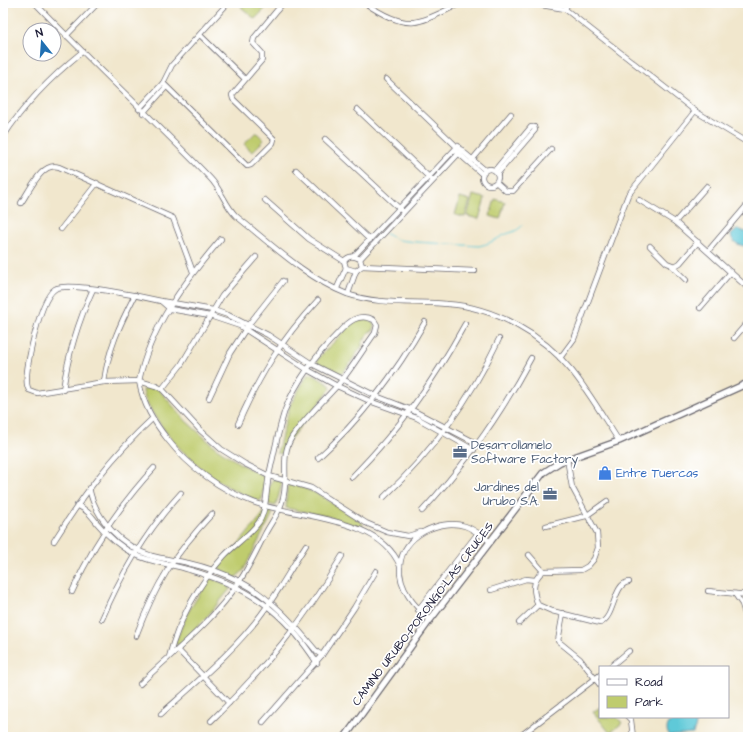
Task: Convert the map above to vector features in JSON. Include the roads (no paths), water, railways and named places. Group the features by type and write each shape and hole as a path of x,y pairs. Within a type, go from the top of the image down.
{"main road":[{"name":"CAMINO URUBO-PORONGO-LAS CRUCES","path":"345,737 430,620 543,473 552,466 619,441 748,383"}],"street":[{"path":"35,3 66,36 212,180 230,210 236,216 296,263 314,276 348,294 373,300 448,304 472,308 494,315 514,325 533,336 560,358 572,371 619,441"},
{"path":"66,36 98,3"},
{"path":"141,111 165,85 172,65 228,3"},
{"path":"165,85 249,166 273,143 274,139 232,97 233,92 263,58 262,53 253,43 254,38 284,3"},
{"path":"365,3 404,22 415,22 461,3"},
{"path":"529,3 565,9 695,111 748,143"},
{"path":"565,9 568,3"},
{"path":"200,35 245,79"},
{"path":"3,137 21,110 37,92 82,52"},
{"path":"386,79 461,152 484,172"},
{"path":"356,109 434,181"},
{"path":"560,358 574,339 628,195 695,111"},
{"path":"472,160 511,114"},
{"path":"497,172 535,130 534,127 531,127 497,172 497,183 506,191 513,191 551,149"},
{"path":"325,139 404,212"},
{"path":"344,261 351,256 354,256 370,240 456,147"},
{"path":"461,152 484,172 485,183 491,185 497,183"},
{"path":"360,259 461,152"},
{"path":"21,203 44,170 51,166 60,167 173,218 193,272"},
{"path":"484,172 490,168 497,172"},
{"path":"296,170 370,240"},
{"path":"61,228 97,183"},
{"path":"675,222 707,186"},
{"path":"265,200 309,239 344,261 346,268 337,288"},
{"path":"639,200 675,222 748,288"},
{"path":"708,251 748,204"},
{"path":"221,239 193,272 148,347 139,381 141,396 152,419 171,445 204,475 230,491 278,510 339,522 368,534 387,546 400,566 406,594 418,610 430,620"},
{"path":"676,271 678,265 698,242"},
{"path":"650,246 686,280"},
{"path":"354,256 360,259 362,266"},
{"path":"162,389 181,365 213,310 237,277 256,257"},
{"path":"672,266 678,265"},
{"path":"348,294 356,271 362,266 476,272"},
{"path":"346,268 356,271"},
{"path":"700,308 731,272"},
{"path":"209,398 230,354 249,324 283,281"},
{"path":"478,444 412,410 376,396 312,364 249,324 213,310 135,295 93,289 60,287 55,289 47,300 35,331 29,362 28,387 34,393 63,390 104,382 139,381 156,386 162,389 200,430 221,449 245,464 269,476 285,479 322,494 368,524 401,536 412,536 450,523 466,526 491,542"},
{"path":"63,390 67,362 74,336 93,289"},
{"path":"104,382 106,364 113,340 135,295"},
{"path":"238,424 255,386 281,344 318,300"},
{"path":"161,301 170,309 210,316 246,329 308,370 337,386 372,402 408,414 474,450"},
{"path":"140,684 212,617 238,584 282,503 285,479 284,461 287,446 292,437 337,386 375,333 377,325 374,320 361,316 354,319 342,329 329,342 312,364 290,398 285,411 273,458 265,506 259,522 208,575 185,612 168,657"},
{"path":"318,458 372,402 407,353 425,322"},
{"path":"734,338 748,322"},
{"path":"352,477 412,410 438,372 465,324"},
{"path":"384,497 414,467 446,427 484,368 499,339"},
{"path":"422,511 474,450 514,391 531,358"},
{"path":"54,541 89,488 116,454 152,419"},
{"path":"273,458 280,456 284,461"},
{"path":"538,605 534,590 534,580 542,571 581,570 588,566 594,559 599,541 572,488 567,460"},
{"path":"72,592 84,565 108,526 123,504 154,468"},
{"path":"89,488 95,510 122,540 136,549 153,556 212,570 238,584 269,604 317,652 322,655"},
{"path":"102,619 112,595 136,549 162,513 181,493"},
{"path":"546,526 586,516 607,501"},
{"path":"78,505 91,514 118,545 133,554 151,562 208,575 238,584"},
{"path":"136,636 153,593 174,560 212,514"},
{"path":"360,531 368,524"},
{"path":"368,524 368,534"},
{"path":"400,566 409,544 421,532"},
{"path":"418,610 478,533"},
{"path":"161,714 203,677 240,638 269,604 306,545"},
{"path":"529,554 542,571"},
{"path":"211,720 264,667 295,629 342,556"},
{"path":"263,722 317,663 354,608 376,571"},
{"path":"491,590 526,579 534,580"},
{"path":"538,605 600,623 605,622 623,585 629,582"},
{"path":"708,591 748,595"},
{"path":"735,594 742,604 748,624"},
{"path":"519,623 538,605"},
{"path":"563,613 558,641 580,659 599,683"},
{"path":"295,629 317,663"},
{"path":"178,650 229,703"},
{"path":"611,666 629,650"},
{"path":"519,737 599,676"},
{"path":"629,718 631,720 633,737"}],"water":[{"path":"738,229 748,233 747,246 737,244 733,240 731,235"},
{"path":"675,718 695,718 696,725 693,734 669,736 667,727"}],"waterway":[{"path":"386,234 398,240 479,246 516,231 522,226"}],"place":[{"name":"Desarrollamelo Software Factory","path":"460,452"},
{"name":"Entre Tuercas","path":"605,473"},
{"name":"Jardines del Urubo S.A.","path":"550,494"}]}
